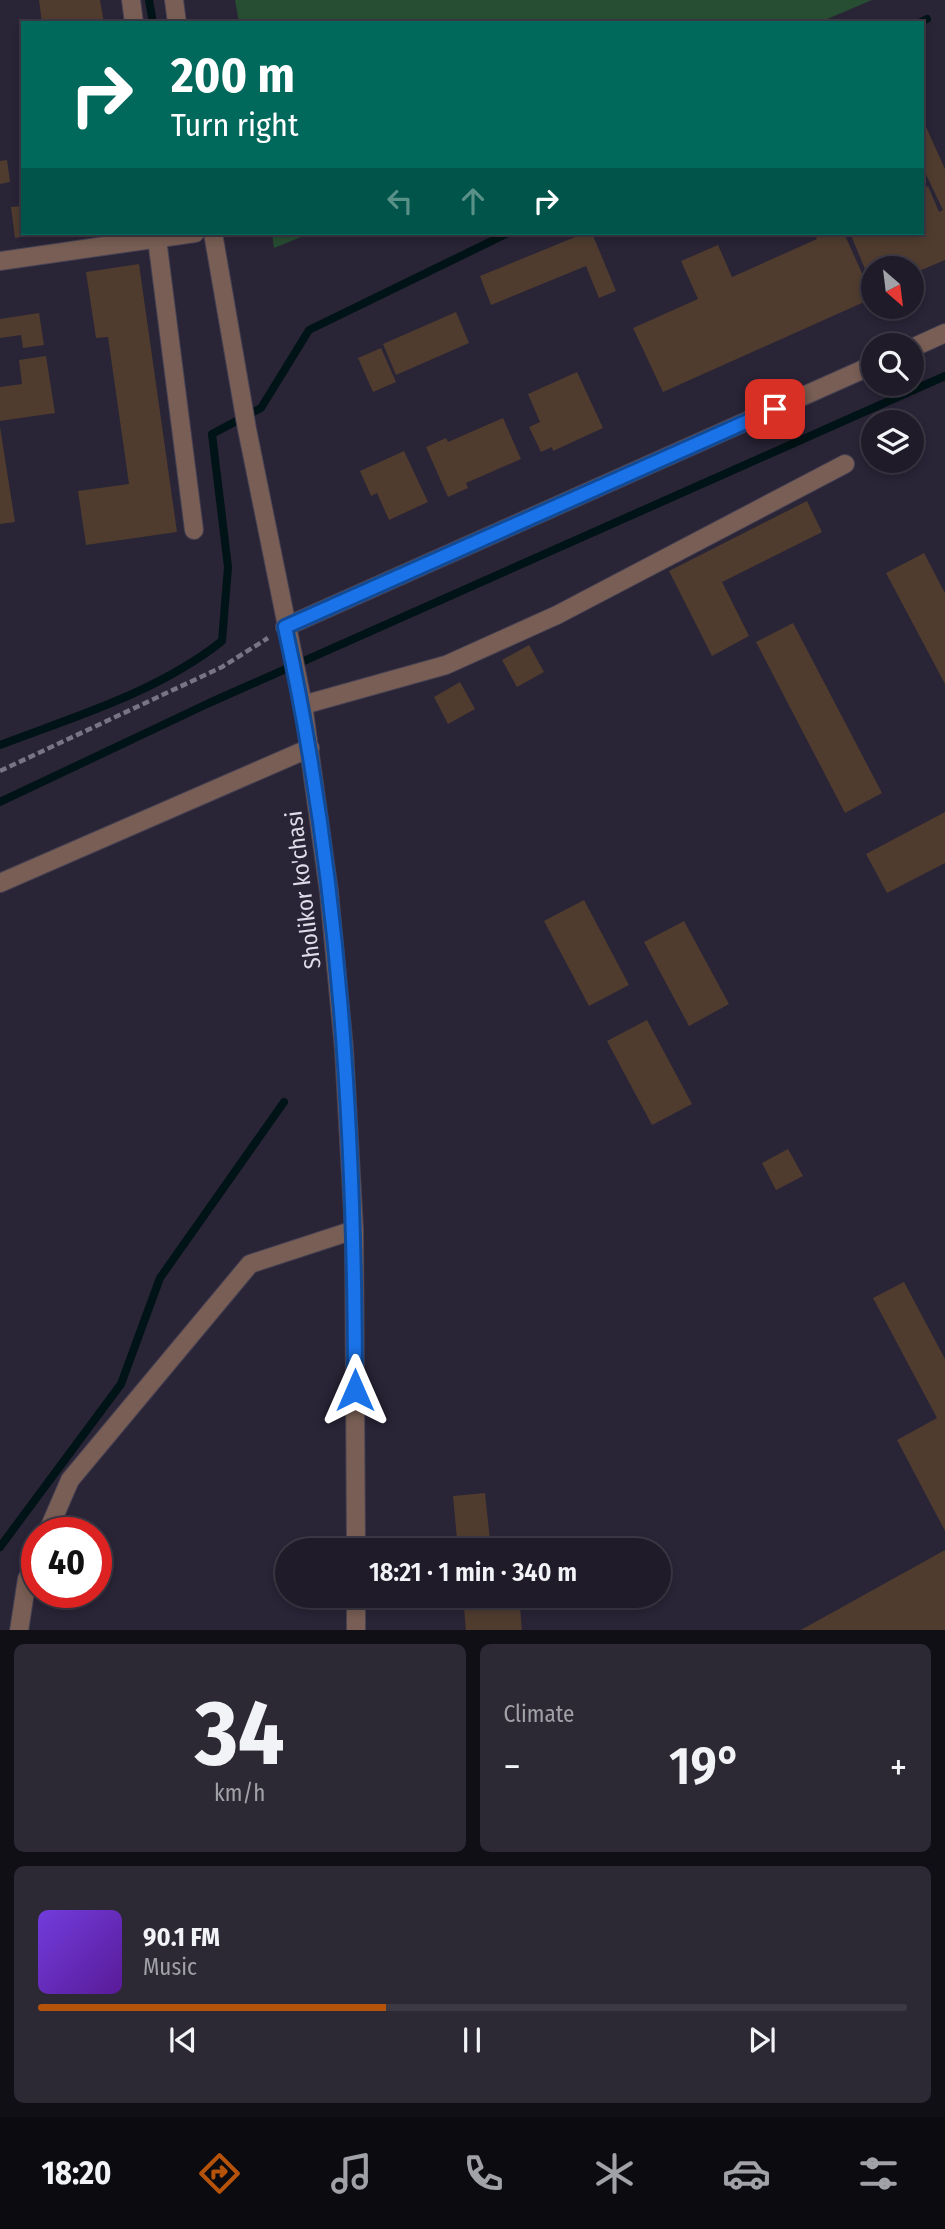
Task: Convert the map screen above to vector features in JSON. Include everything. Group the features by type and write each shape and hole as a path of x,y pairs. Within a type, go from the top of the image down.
{"street":[{"path":"131,0 134,21"},
{"path":"174,0 177,21"},
{"name":"Sholikor ko'chasi","path":"213,235 247,429 285,627 303,705 329,892 343,1036 354,1230 356,1538"},
{"path":"0,261 162,237 194,530"},
{"path":"924,343 945,333"},
{"path":"285,627 861,370"},
{"path":"303,705 458,659 557,615 845,464"},
{"path":"0,883 310,748"},
{"path":"54,1517 70,1480 250,1264 354,1230"},
{"path":"19,1630 22,1608"},
{"path":"356,1608 356,1630"}],"path":[{"path":"0,771 222,667 285,627"}],"green space":[{"path":"235,0 872,0 823,21 239,21"},
{"path":"272,235 306,235 274,248"}],"building":[{"path":"39,0 100,0 104,21 42,21"},
{"path":"924,122 945,169 945,260 924,269 924,256 861,256 861,259 851,235 924,235 924,188 928,186 939,212 943,210 924,170"},
{"path":"7,160 10,182 0,184 0,161"},
{"path":"21,206 21,235 34,235 15,238 11,207"},
{"path":"580,235 593,235 616,291 599,298 586,266 491,305 480,276"},
{"path":"815,235 845,235 861,271 861,303 663,392 633,328 698,299 681,261 718,245 732,277 817,239"},
{"path":"139,264 177,532 86,545 78,491 129,484 108,337 96,338 86,272"},
{"path":"456,312 469,343 396,375 383,344"},
{"path":"39,313 44,345 23,348 21,335 0,338 0,319"},
{"path":"381,348 396,382 373,392 358,358"},
{"path":"46,356 55,413 0,421 0,387 22,384 19,360"},
{"path":"577,372 603,428 553,451 552,447 541,452 529,427 540,422 528,394"},
{"path":"503,418 521,459 466,483 468,488 448,497 426,447 446,438 448,442"},
{"path":"0,427 15,522 0,524"},
{"path":"404,451 428,502 389,520 377,493 371,496 360,471"},
{"path":"807,501 822,532 722,582 749,636 712,656 669,571"},
{"path":"924,553 945,593 945,684 886,573"},
{"path":"793,623 882,793 845,813 756,642"},
{"path":"529,645 544,672 517,687 502,660"},
{"path":"460,682 475,709 448,724 434,697"},
{"path":"945,812 945,863 887,893 866,854"},
{"path":"584,900 629,985 589,1006 544,921"},
{"path":"684,921 729,1004 689,1026 644,942"},
{"path":"647,1020 692,1104 652,1125 607,1041"},
{"path":"788,1149 803,1176 776,1190 762,1163"},
{"path":"904,1282 945,1359 945,1531 897,1440 937,1418 873,1298"},
{"path":"485,1493 490,1538 457,1538 453,1496"},
{"path":"945,1550 945,1630 801,1630"},
{"path":"464,1608 520,1608 522,1630 466,1630"}],"waterway":[{"path":"149,0 153,21"},
{"path":"923,21 927,19"},
{"path":"0,745 144,689 171,675 222,641 228,567 212,434 261,408 309,330 504,235"},
{"path":"0,802 209,703 945,376"},
{"path":"0,1547 121,1384 160,1278 284,1102"}],"route":[{"path":"355,1390 354,1230 342,1023 329,892 310,748 285,627 775,409"}]}
